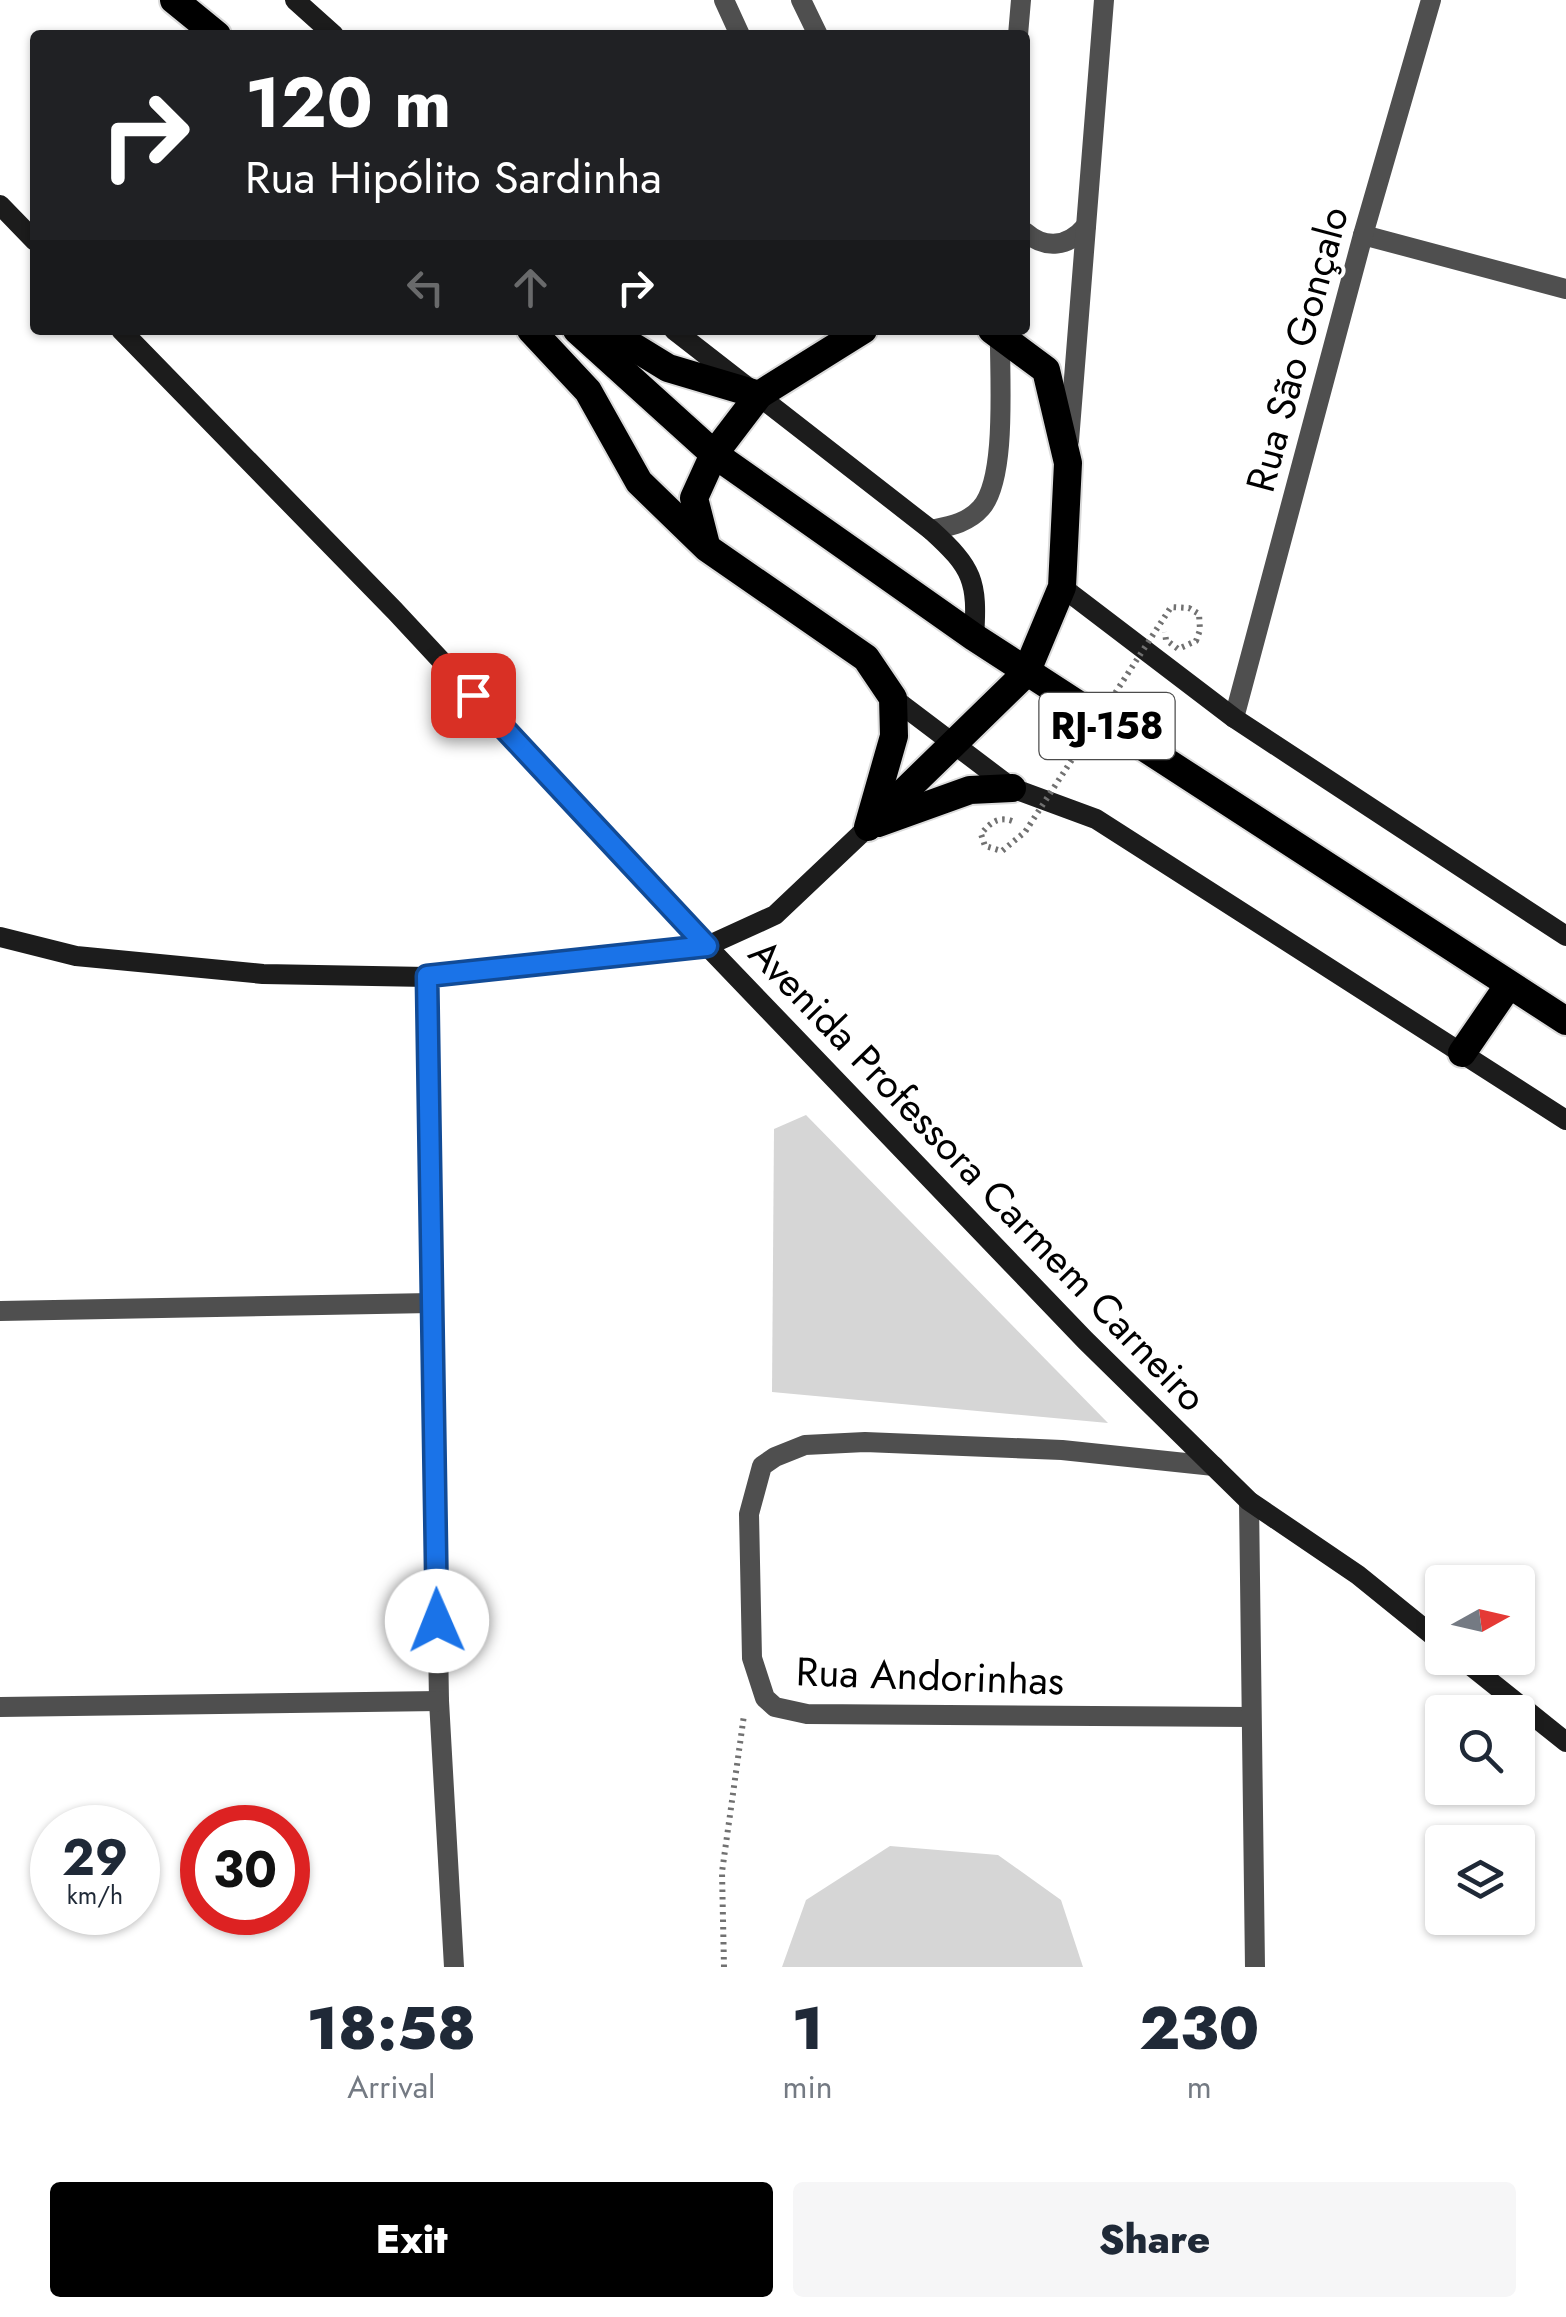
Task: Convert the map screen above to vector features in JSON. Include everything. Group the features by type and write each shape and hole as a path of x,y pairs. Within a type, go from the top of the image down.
{"highway":[{"path":"171,0 201,30"},
{"path":"171,0 210,30"},
{"path":"537,335 588,391 639,482 706,548 866,658 894,698 894,736 868,827"},
{"name":"RJ-158","path":"583,335 714,454 974,637 1566,1022"},
{"path":"614,335 668,368 759,396"},
{"path":"706,548 694,498 714,454 759,396 855,335"},
{"path":"868,827 1026,673 1062,587 1068,463 1046,370 1002,335"},
{"path":"868,827 970,790 1012,788"},
{"path":"1462,1053 1508,986"}],"main road":[{"path":"295,0 328,30"},
{"path":"0,205 30,236"},
{"name":"Avenida Professora Carmem Carneiro","path":"126,335 395,611 707,946 1085,1340 1249,1501 1358,1575 1425,1629"},
{"path":"680,335 958,554 977,598 974,637"},
{"path":"1062,587 1234,718 1566,936"},
{"path":"894,698 1012,788 1096,819 1566,1120"},
{"path":"0,937 76,956 262,974 427,976 707,946 774,915 868,827"},
{"path":"1482,1675 1566,1742"}],"street":[{"path":"724,0 738,30"},
{"path":"801,0 816,30"},
{"path":"1018,30 1021,0"},
{"path":"1068,463 1104,0"},
{"name":"Rua São Gonçalo","path":"1234,718 1363,235 1432,0"},
{"path":"1030,236 1037,242 1060,244 1076,238 1086,226"},
{"path":"1363,235 1566,289"},
{"path":"931,530 960,524 982,508 997,478 997,335"},
{"path":"427,976 439,1701 454,1967"},
{"path":"0,1312 431,1303"},
{"name":"Rua Andorinhas","path":"1214,1466 1062,1450 866,1442 826,1442 789,1450 762,1466 749,1514 752,1658 765,1698 776,1706 807,1714 1251,1717"},
{"path":"1249,1501 1255,1967"},
{"path":"0,1707 439,1701"}],"path":[{"path":"1012,821 1004,818 990,822 982,834 985,846 1002,851 1025,832 1171,607 1190,608 1199,614 1196,641 1178,649 1166,640 1165,632"},
{"path":"724,1967 722,1872 752,1658"}],"shaded area":[{"path":"806,1115 1108,1423 772,1392 774,1129"},
{"path":"890,1846 998,1855 1061,1900 1083,1967 782,1967 806,1900"}],"route":[{"path":"437,1621 427,976 707,946 473,695"}]}
